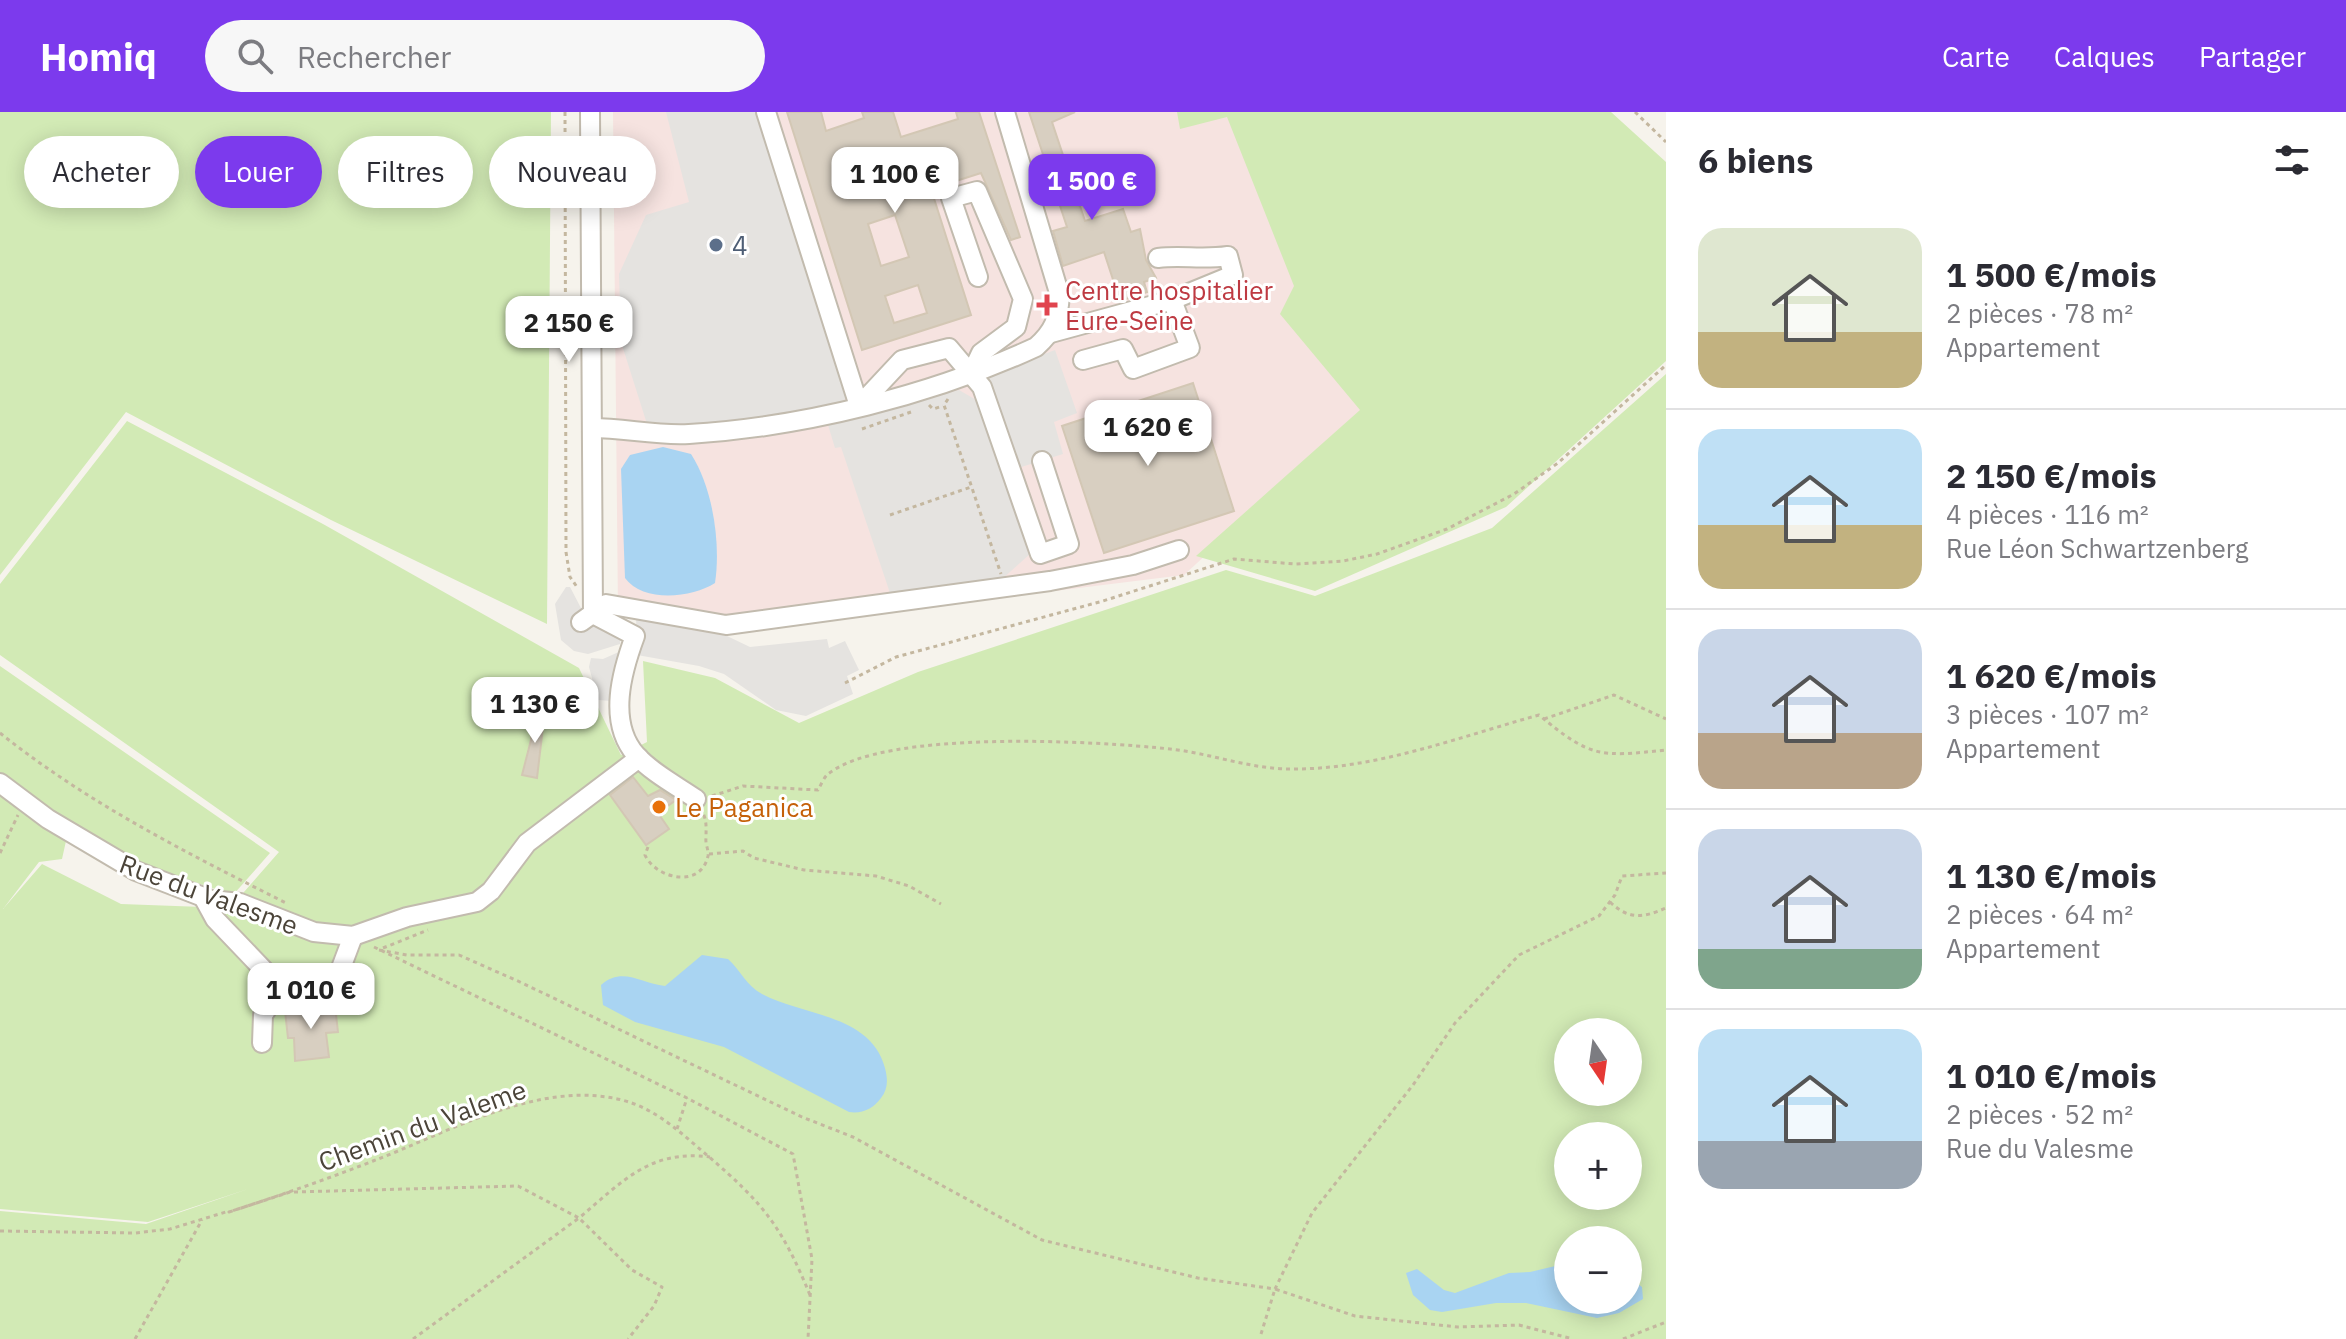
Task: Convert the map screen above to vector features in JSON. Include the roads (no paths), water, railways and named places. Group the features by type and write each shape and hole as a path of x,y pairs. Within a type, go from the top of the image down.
{"street":[{"path":"587,618 591,592 592,428 590,112"},
{"path":"766,112 859,406"},
{"path":"592,428 687,434 859,406 950,381 1036,347 1051,333 1058,316 1060,296 1005,112"},
{"path":"971,374 981,353 1016,327 1023,299 977,191 951,198 978,277"},
{"path":"1051,333 1172,300 1233,275 1228,256 1199,261 1176,256 1158,258"},
{"path":"1083,360 1123,349 1133,369 1190,348 1172,300"},
{"path":"859,406 902,360 949,348 988,392 1040,554 1069,544 1042,461"},
{"path":"587,618 606,604 726,625 1050,581 1133,565 1179,550"},
{"path":"587,618 635,636 620,670 620,712 630,747 639,758 696,799"},
{"name":"Rue du Valesme","path":"0,783 118,862 203,897 240,903 314,932 353,936 407,917 477,902 491,891 527,843 639,758"},
{"path":"203,897 215,919 281,988 312,989 338,976 353,936"},
{"path":"262,1043 263,1015 281,988"}],"water":[{"path":"663,447 691,454 705,483 714,517 717,551 715,583 681,595 655,595 633,586 625,578 621,469 630,455"},
{"path":"702,955 728,959 762,994 834,1019 866,1037 877,1050 887,1076 881,1098 867,1110 849,1112 724,1047 635,1022 603,1005 601,985 609,980 625,976 665,986"},
{"path":"1554,1266 1554,1309 1526,1303 1496,1303 1442,1312 1430,1310 1413,1295 1406,1273 1417,1269 1444,1290 1455,1293 1509,1273"},
{"path":"1578,1314 1615,1314 1597,1318"}],"place":[{"name":"4","path":"716,245"},
{"name":"Centre hospitalier Eure-Seine","path":"1047,305"},
{"name":"Le Paganica","path":"659,807"}]}
